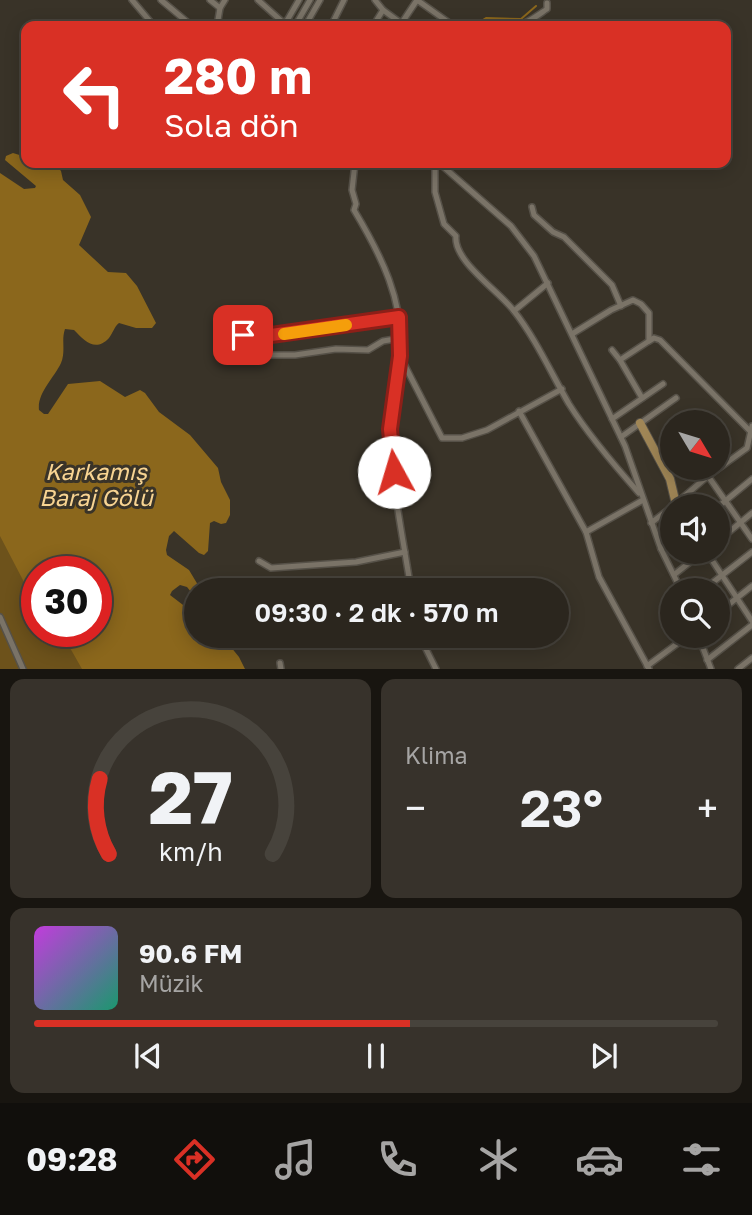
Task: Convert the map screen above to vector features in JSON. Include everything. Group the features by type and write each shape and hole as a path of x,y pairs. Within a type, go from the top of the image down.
{"main road":[{"path":"640,423 670,479 672,494"}],"street":[{"path":"132,0 150,21"},
{"path":"161,0 186,21"},
{"path":"210,0 220,8"},
{"path":"218,21 220,8 225,0"},
{"path":"258,0 282,21"},
{"path":"268,9 273,0"},
{"path":"288,21 299,0"},
{"path":"298,21 310,0"},
{"path":"308,21 320,0"},
{"path":"334,21 344,0"},
{"path":"376,0 395,21"},
{"path":"403,21 417,0 448,21"},
{"path":"527,21 547,9 547,3"},
{"path":"376,21 383,10"},
{"path":"354,168 352,190 356,204 354,210 381,256 399,317 400,356 390,429 399,516 409,578"},
{"path":"437,168 435,192 444,224 456,236 455,245 514,311 570,405 610,462 642,498"},
{"path":"443,168 517,233 534,256 621,438 660,547"},
{"path":"532,207 534,215 553,232 564,237 612,285 621,306"},
{"path":"514,311 548,283"},
{"path":"572,334 633,300 649,313 649,341"},
{"path":"243,335 264,336 399,317"},
{"path":"229,355 295,355 336,349 368,350 383,341 401,338"},
{"path":"620,360 654,338 660,340 751,430 747,448 730,460"},
{"path":"612,350 642,398"},
{"path":"400,356 442,438 462,438 487,430 562,389"},
{"path":"612,419 663,383"},
{"path":"621,438 676,398"},
{"path":"519,411 586,532 598,577 648,668 673,648"},
{"path":"747,448 752,455"},
{"path":"730,497 752,479"},
{"path":"688,494 703,480"},
{"path":"711,480 722,494"},
{"path":"586,532 642,498"},
{"path":"730,505 752,539"},
{"path":"730,531 752,513"},
{"path":"651,523 660,516"},
{"path":"259,561 271,568 356,562 405,552"},
{"path":"718,578 752,552"},
{"path":"669,564 676,578"},
{"path":"675,574 688,564"},
{"path":"707,660 752,623 715,564"},
{"path":"730,603 752,586"},
{"path":"0,617 23,669"},
{"path":"426,648 436,669"},
{"path":"703,648 711,669"},
{"path":"738,669 752,658"}],"shaded area":[{"path":"0,495 27,556 21,556 21,647 72,647 89,669 0,669"}],"water":[{"name":"Karkamış Baraj Gölü","path":"13,153 21,155 21,168 58,168 63,180 80,195 91,217 79,245 108,272 126,273 137,286 156,323 152,328 136,328 119,323 109,338 94,345 74,330 65,329 62,359 43,392 39,410 48,414 68,384 100,381 125,397 140,390 159,412 190,435 218,468 221,482 230,500 230,515 226,523 210,523 208,551 204,555 174,531 169,536 167,555 189,570 194,578 184,578 184,586 180,585 170,595 184,606 184,648 232,648 245,669 82,669 70,647 112,647 112,556 21,556 21,576 0,536 0,173 24,189 36,186 5,160 6,156"}],"waterway":[{"path":"481,21 486,18 521,19 536,6"}],"slow traffic":[{"path":"284,334 346,325"}],"route":[{"path":"243,335 264,336 399,317 400,356 390,429 394,472"}]}
